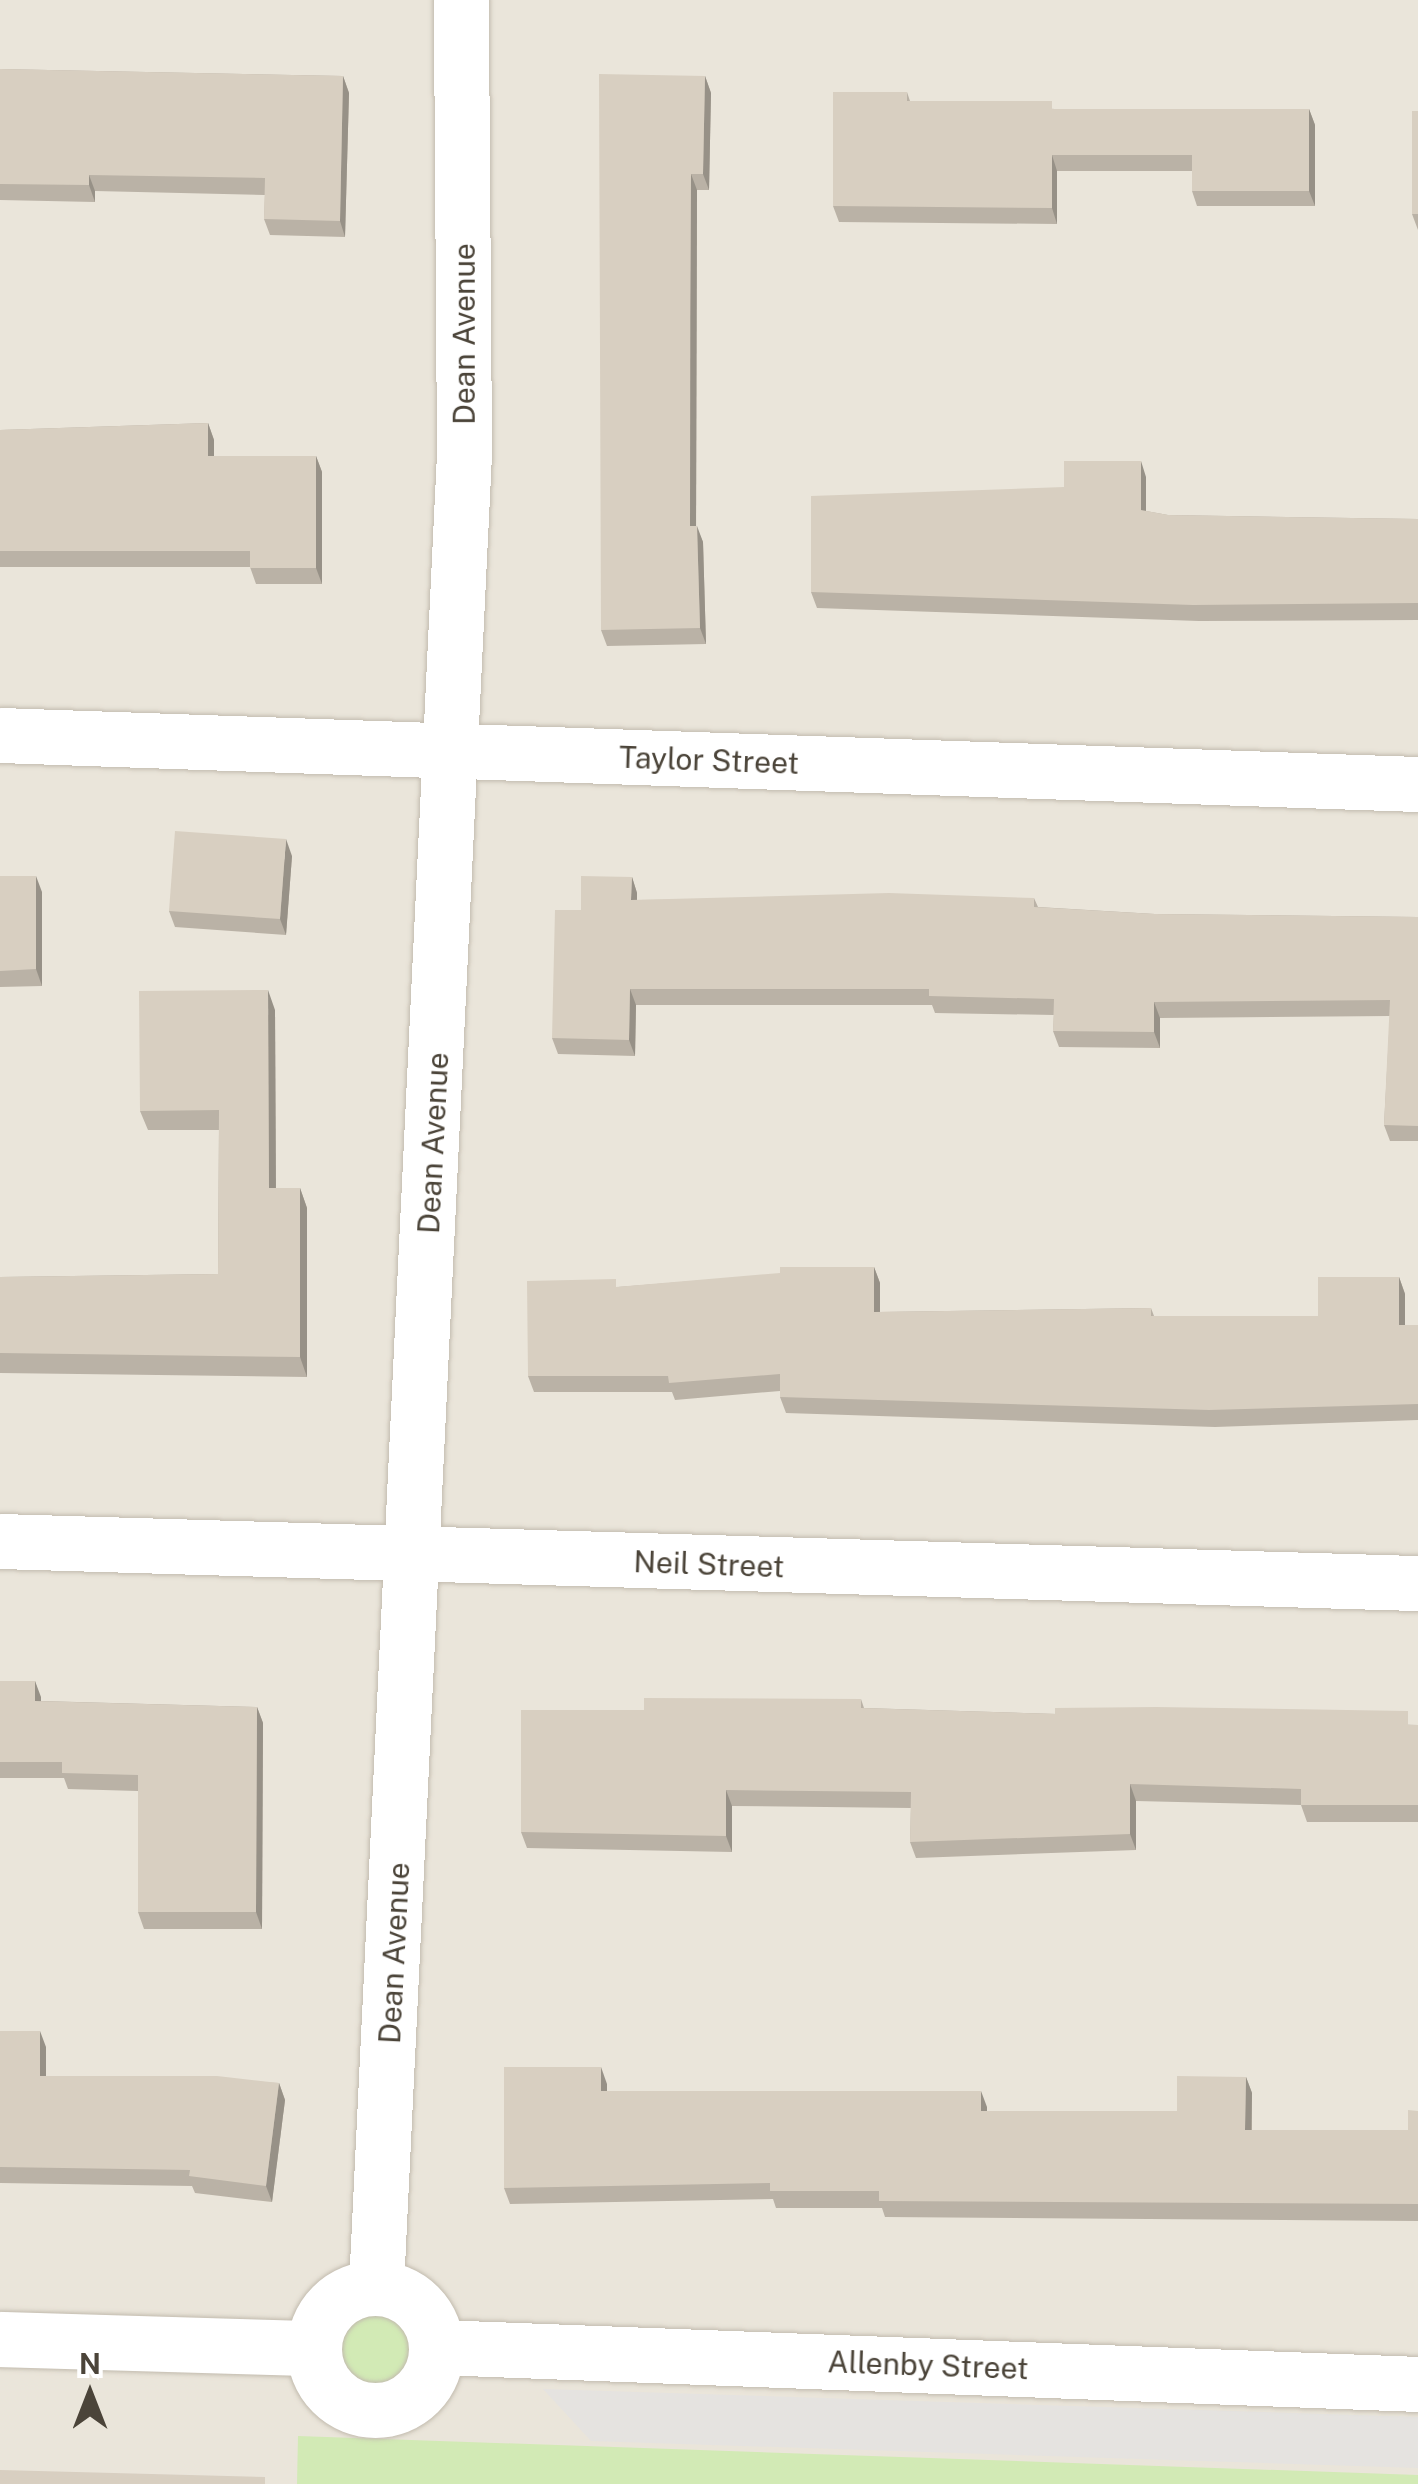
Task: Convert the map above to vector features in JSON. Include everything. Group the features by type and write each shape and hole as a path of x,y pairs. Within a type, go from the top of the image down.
{"street":[{"name":"Dean Avenue","path":"376,2286 415,1556 464,451 461,0"},
{"name":"Taylor Street","path":"0,735 1418,784"},
{"name":"Neil Street","path":"0,1541 1418,1583"},
{"path":"376,2286 406,2295 428,2317 438,2346 430,2380 405,2404 372,2412 342,2403 319,2379 312,2348 321,2317 344,2295 376,2286"},
{"path":"0,2339 312,2348"},
{"name":"Allenby Street","path":"438,2346 1418,2384"}],"shaded area":[{"path":"0,0 1418,0 1418,2484 0,2484"},
{"path":"543,2389 1418,2417 1418,2468 591,2441"}],"green space":[{"path":"375,2310 401,2321 412,2347 401,2373 375,2384 349,2373 338,2347 349,2321"},
{"path":"298,2436 1418,2475 1418,2484 297,2484"}],"building":[{"path":"0,69 343,76 340,221 264,219 265,178 89,175 89,185 0,184"},
{"path":"599,74 705,76 703,174 691,174 690,526 697,526 700,628 601,630"},
{"path":"833,92 907,92 907,101 1052,101 1052,109 1309,109 1309,191 1192,191 1192,155 1052,155 1052,208 833,206"},
{"path":"1412,111 1418,111 1418,214 1412,214"},
{"path":"208,423 208,456 316,456 316,568 250,568 250,551 0,551 0,430"},
{"path":"1064,461 1141,461 1141,510 1168,515 1418,519 1418,603 1193,605 811,592 811,496 1064,487"},
{"path":"175,831 286,839 280,919 169,911"},
{"path":"0,876 36,876 36,969 0,971"},
{"path":"581,876 632,877 631,900 889,893 1034,898 1034,907 1155,914 1418,917 1418,1126 1384,1125 1390,1000 1154,1002 1154,1032 1053,1031 1054,999 929,996 929,989 630,989 629,1040 552,1038 555,910 581,910"},
{"path":"268,990 269,1188 300,1188 300,1357 0,1353 0,1277 218,1274 219,1110 140,1111 139,991"},
{"path":"780,1267 874,1267 874,1312 1151,1308 1151,1316 1318,1316 1318,1277 1399,1277 1399,1325 1418,1325 1418,1404 1209,1410 780,1397 780,1374 669,1383 668,1376 528,1376 527,1281 616,1279 616,1287 780,1273"},
{"path":"0,1681 35,1681 35,1701 257,1707 256,1912 138,1912 138,1775 62,1773 62,1762 0,1762"},
{"path":"644,1698 861,1699 861,1708 1055,1714 1055,1708 1156,1707 1408,1711 1408,1725 1418,1725 1418,1805 1301,1805 1301,1789 1130,1784 1130,1834 910,1842 911,1792 726,1790 726,1836 521,1832 521,1710 644,1710"},
{"path":"0,2031 40,2031 40,2076 217,2076 279,2083 266,2186 189,2176 190,2170 0,2167"},
{"path":"504,2067 601,2067 601,2091 981,2091 981,2111 1177,2111 1177,2076 1246,2077 1245,2130 1408,2130 1408,2110 1418,2111 1418,2204 879,2201 879,2191 770,2191 770,2183 504,2188"},
{"path":"0,2470 265,2477 265,2484 0,2484"}]}
